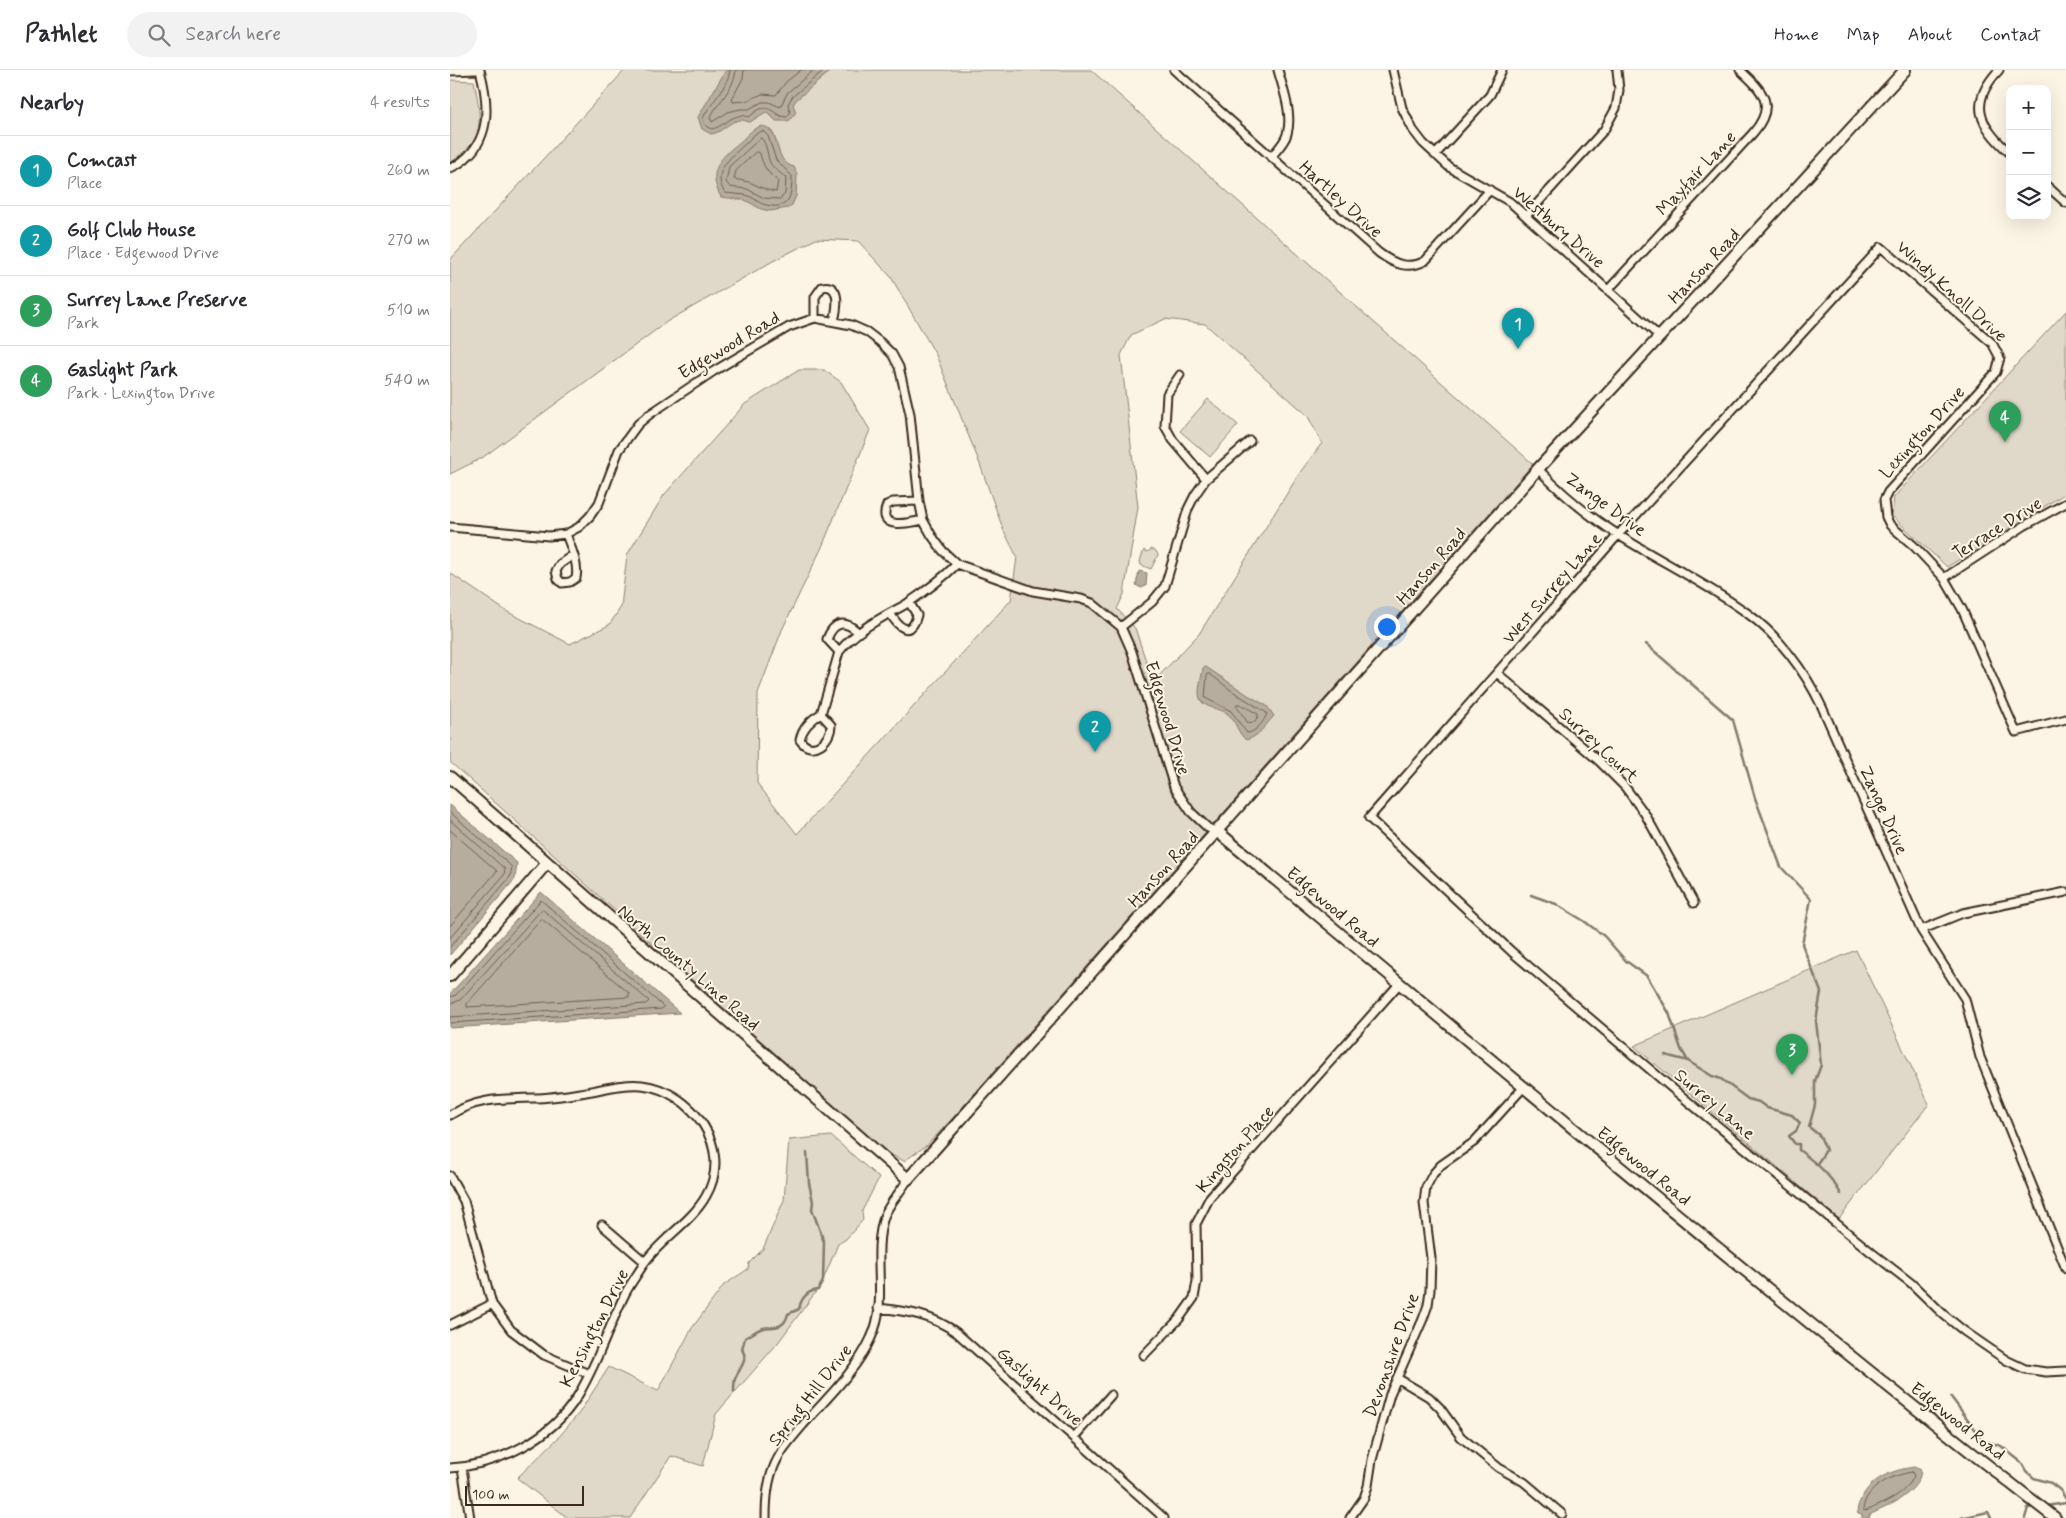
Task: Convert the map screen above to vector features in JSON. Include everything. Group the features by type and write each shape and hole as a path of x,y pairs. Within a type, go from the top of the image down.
{"street":[{"path":"450,71 478,70 486,109 485,130 477,149 456,166 450,168"},
{"name":"Hartley Drive","path":"1174,70 1379,253 1387,259 1404,266 1420,264 1432,255 1490,190"},
{"path":"1271,157 1287,136 1289,127 1278,70"},
{"name":"Westbury Drive","path":"1393,70 1402,108 1407,119 1418,137 1435,155 1464,176 1510,202 1660,337"},
{"path":"1435,155 1490,94 1502,70"},
{"path":"1526,216 1604,130 1616,108 1619,90 1617,70"},
{"name":"Mayfair Lane","path":"1608,290 1753,133 1763,119 1766,110 1762,92 1740,70"},
{"name":"Hanson Road","path":"908,1179 1218,832 1538,469 1905,70"},
{"path":"1999,70 1985,86 1981,110 1984,125 1990,134 2006,149"},
{"path":"2051,189 2066,202"},
{"name":"Windy Knoll Drive","path":"1881,247 1992,343 2000,358"},
{"name":"West Surrey Lane","path":"1369,818 1618,535 1881,247"},
{"path":"815,318 815,297 822,287 826,286 832,288 838,298 834,321"},
{"name":"Edgewood Road","path":"566,534 590,516 600,503 619,450 638,424 679,394 789,327 815,318 834,321 852,324 867,332 892,354 899,367 910,414 919,501 923,520 943,551 957,564 1033,591 1068,595 1092,603 1121,626"},
{"name":"Lexington Drive","path":"2000,358 1996,372 1893,485 1884,500 1886,517 1890,525 1944,578 1962,609 2016,732 2066,719"},
{"path":"1180,375 1167,394 1165,426 1173,440 1206,479"},
{"path":"1121,626 1162,592 1188,509 1206,479 1250,441"},
{"name":"Zange Drive","path":"1538,469 1574,503 1618,535 1748,613 1795,662 1819,700 1921,930 1965,999 1980,1058 2066,1269"},
{"path":"919,501 893,502 887,505 885,515 892,524 923,520"},
{"name":"Terrace Drive","path":"1944,578 2024,526 2066,503"},
{"path":"450,527 549,536 566,534 573,555"},
{"path":"821,714 839,652 858,632 909,602 937,582 957,564"},
{"path":"890,613 897,626 903,629 911,627 916,621 917,615 909,602"},
{"path":"839,652 827,639 838,624 851,625 858,632"},
{"name":"Edgewood Drive","path":"1121,626 1132,652 1174,787 1192,812 1208,828 1218,832"},
{"name":"Surrey Court","path":"1496,674 1599,762 1625,787 1645,814 1694,903"},
{"path":"821,714 831,724 831,732 820,747 812,749 804,746 800,740 801,732 814,717 821,714"},
{"name":"North County Line Road","path":"450,777 908,1179"},
{"name":"Surrey Lane","path":"1369,818 1512,952 1673,1089 1871,1252 1912,1283 1943,1314 1964,1331 2006,1360 2025,1370 2066,1371"},
{"name":"Edgewood Road","path":"1218,832 1523,1088 1885,1384 2052,1516"},
{"path":"450,976 547,863"},
{"path":"1921,930 1963,913 2066,892"},
{"name":"Kingston Place","path":"1144,1355 1179,1319 1194,1298 1197,1281 1196,1224 1210,1197 1400,983"},
{"name":"Kensington Drive","path":"450,1116 470,1104 497,1098 535,1098 572,1095 628,1085 642,1085 655,1088 677,1098 691,1108 707,1129 712,1142 715,1168 712,1183 702,1204 644,1262 625,1294 576,1399 552,1426 511,1454 462,1468 450,1468"},
{"name":"Devonshire Drive","path":"1350,1518 1364,1498 1380,1426 1390,1394 1423,1319 1430,1290 1431,1258 1424,1203 1426,1187 1433,1174 1441,1165 1474,1142 1523,1088"},
{"path":"450,1176 464,1201 492,1304 511,1330 544,1355 589,1374"},
{"name":"Spring Hill Drive","path":"766,1518 766,1500 773,1469 788,1443 857,1363 872,1336 878,1308 879,1238 883,1219 886,1210 901,1192 908,1179"},
{"path":"602,1225 644,1262"},
{"path":"450,1325 492,1304"},
{"name":"Gaslight Drive","path":"878,1308 916,1313 950,1327 979,1350 1164,1518"},
{"path":"1397,1378 1429,1398 1440,1408 1461,1437 1499,1468 1524,1482 1562,1514"},
{"path":"1074,1437 1111,1395"},
{"path":"462,1468 470,1518"}],"shaded area":[{"path":"625,70 1091,70 1533,464 950,1121 926,1146 904,1161 889,1154 819,1094 450,762 450,573 506,611 570,644 609,625 621,607 627,555 664,495 745,404 799,370 824,370 841,382 870,430 822,547 782,630 758,693 757,783 797,834 1011,600 1017,557 1003,529 978,459 936,355 891,277 858,241 816,239 773,261 668,321 482,458 450,474 450,260","holes":["1165,319 1205,324 1307,415 1322,443 1301,471 1199,634 1153,682 1135,628 1117,609 1124,594 1138,507 1121,355 1131,335"]},
{"path":"450,80 474,81 479,128 470,148 462,156 450,163"},
{"path":"2066,311 2066,493 1947,567 1892,516 1894,497"},
{"path":"1208,399 1238,425 1210,457 1180,431"},
{"path":"1152,549 1158,555 1151,569 1141,565 1140,561 1144,550 1147,552"},
{"path":"1856,950 1929,1104 1839,1219 1634,1046"},
{"path":"831,1136 879,1178 862,1211 863,1220 846,1239 838,1244 821,1285 777,1344 716,1414 703,1466 671,1456 630,1518 568,1518 517,1478 558,1438 579,1413 609,1367 658,1391 692,1328 724,1285 748,1269 749,1263 763,1249 784,1200 789,1140"}],"water":[{"path":"726,70 832,70 796,100 793,105 796,112 789,121 776,121 767,112 750,122 738,120 711,134 702,129 698,117"},
{"path":"762,126 768,128 773,133 782,158 787,164 794,167 797,174 796,196 792,205 788,208 770,211 761,209 745,200 721,197 717,188 715,172 722,159 750,132"},
{"path":"1139,571 1147,573 1146,586 1141,588 1136,585"},
{"path":"1206,667 1267,706 1274,716 1255,736 1246,740 1228,714 1202,702 1199,688 1203,668"},
{"path":"450,805 517,863 515,879 450,955"},
{"path":"541,892 680,1013 450,1028 450,994"},
{"path":"1914,1467 1921,1470 1915,1486 1909,1492 1893,1503 1869,1515 1870,1518 1862,1518 1862,1515 1858,1514 1861,1499 1876,1480 1898,1470"}],"waterway":[{"path":"1646,644 1733,720 1755,798 1781,867 1811,899 1802,944 1821,992 1816,1021 1821,1065 1815,1081 1815,1105 1809,1127 1820,1136 1826,1150 1817,1164"},
{"path":"1531,895 1556,904 1584,921 1604,936 1626,961 1647,976 1669,1013 1681,1049 1688,1061 1712,1076 1721,1079 1748,1099 1759,1102 1767,1108 1792,1115 1800,1123 1796,1131 1789,1136 1795,1144 1799,1144 1799,1150 1827,1175 1841,1194"},
{"path":"1665,1055 1688,1061"},
{"path":"734,1392 735,1379 744,1361 742,1349 745,1338 761,1329 775,1327 784,1323 788,1314 799,1309 805,1296 818,1290 823,1281 824,1242 812,1209 813,1202 809,1183 807,1153"},
{"path":"1951,1397 1984,1441 2001,1446 2021,1462 2026,1471 2034,1478 2051,1483 2060,1490 2066,1499"},
{"path":"2046,1506 2066,1503"},
{"path":"2025,1518 2028,1508 2035,1507"},
{"path":"1961,1518 1988,1512 1991,1518"}],"place":[{"name":"Comcast","path":"1518,349"},
{"name":"Gaslight Park","path":"2005,442"},
{"name":"Golf Club House","path":"1095,752"},
{"name":"Surrey Lane Preserve","path":"1792,1075"}]}
